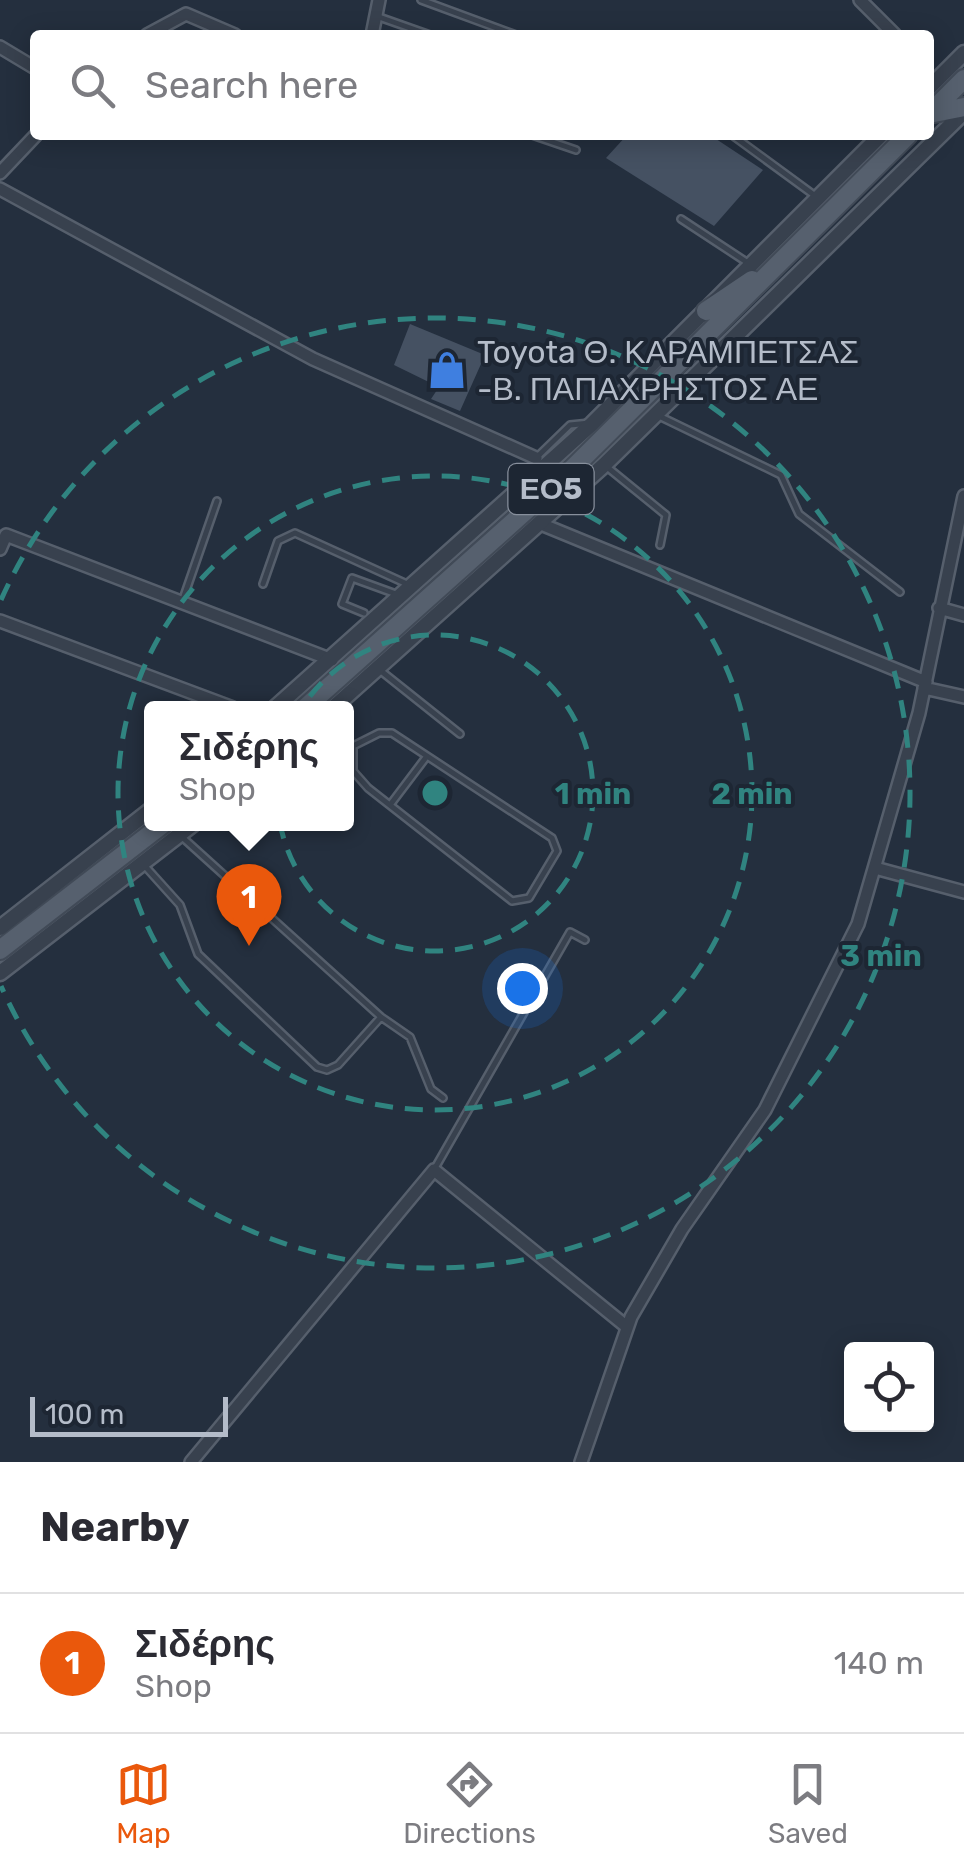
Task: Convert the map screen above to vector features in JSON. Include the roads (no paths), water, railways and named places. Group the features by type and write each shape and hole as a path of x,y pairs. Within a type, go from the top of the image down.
{"main road":[{"path":"934,110 964,78"},
{"path":"934,114 964,109"},
{"name":"ΕΟ5","path":"313,701 568,473 903,140"},
{"path":"706,311 785,258"},
{"path":"0,950 154,831"}],"street":[{"path":"373,30 380,0"},
{"path":"860,0 890,30"},
{"path":"157,30 186,14 223,30"},
{"path":"0,46 30,65"},
{"path":"934,83 964,53"},
{"path":"934,70 941,76"},
{"path":"934,139 964,109"},
{"path":"0,173 31,140"},
{"path":"283,701 409,592 539,465 592,424 876,140"},
{"path":"341,701 604,465 933,140"},
{"path":"0,189 314,360 539,465"},
{"path":"581,1462 628,1327 682,1229 751,1132 802,1042 858,924 925,685 964,496"},
{"path":"541,524 925,685 964,696"},
{"path":"0,549 3,534 332,660"},
{"path":"939,608 964,615"},
{"path":"0,621 214,701"},
{"path":"0,928 144,815"},
{"path":"0,973 184,831"},
{"path":"875,868 964,892"},
{"path":"191,1462 434,1170 628,1327"}],"lane":[{"path":"421,0 502,30"},
{"path":"376,16 416,30"},
{"path":"547,140 576,150"},
{"path":"739,140 818,198"},
{"path":"681,219 751,265"},
{"path":"656,415 780,475 799,514 900,592"},
{"path":"604,465 666,515 660,545"},
{"path":"182,602 217,501"},
{"path":"263,584 278,541 295,533 409,592"},
{"path":"364,613 342,604 352,578 409,592"},
{"path":"378,669 460,734"},
{"path":"354,746 386,732 552,838 557,850 528,898 512,901 354,773"},
{"path":"390,805 427,756"},
{"path":"180,834 206,863 380,1017 410,1037 431,1089 443,1098"},
{"path":"142,864 180,906 198,954 317,1067 327,1070 338,1066 380,1017"},
{"path":"434,1170 570,932 585,940"}],"place":[{"name":"Toyota Θ. ΚΑΡΑΜΠΕΤΣΑΣ -Β. ΠΑΠΑΧΡΗΣΤΟΣ ΑΕ","path":"447,370"},
{"name":"Σιδέρης","path":"249,946"}]}
